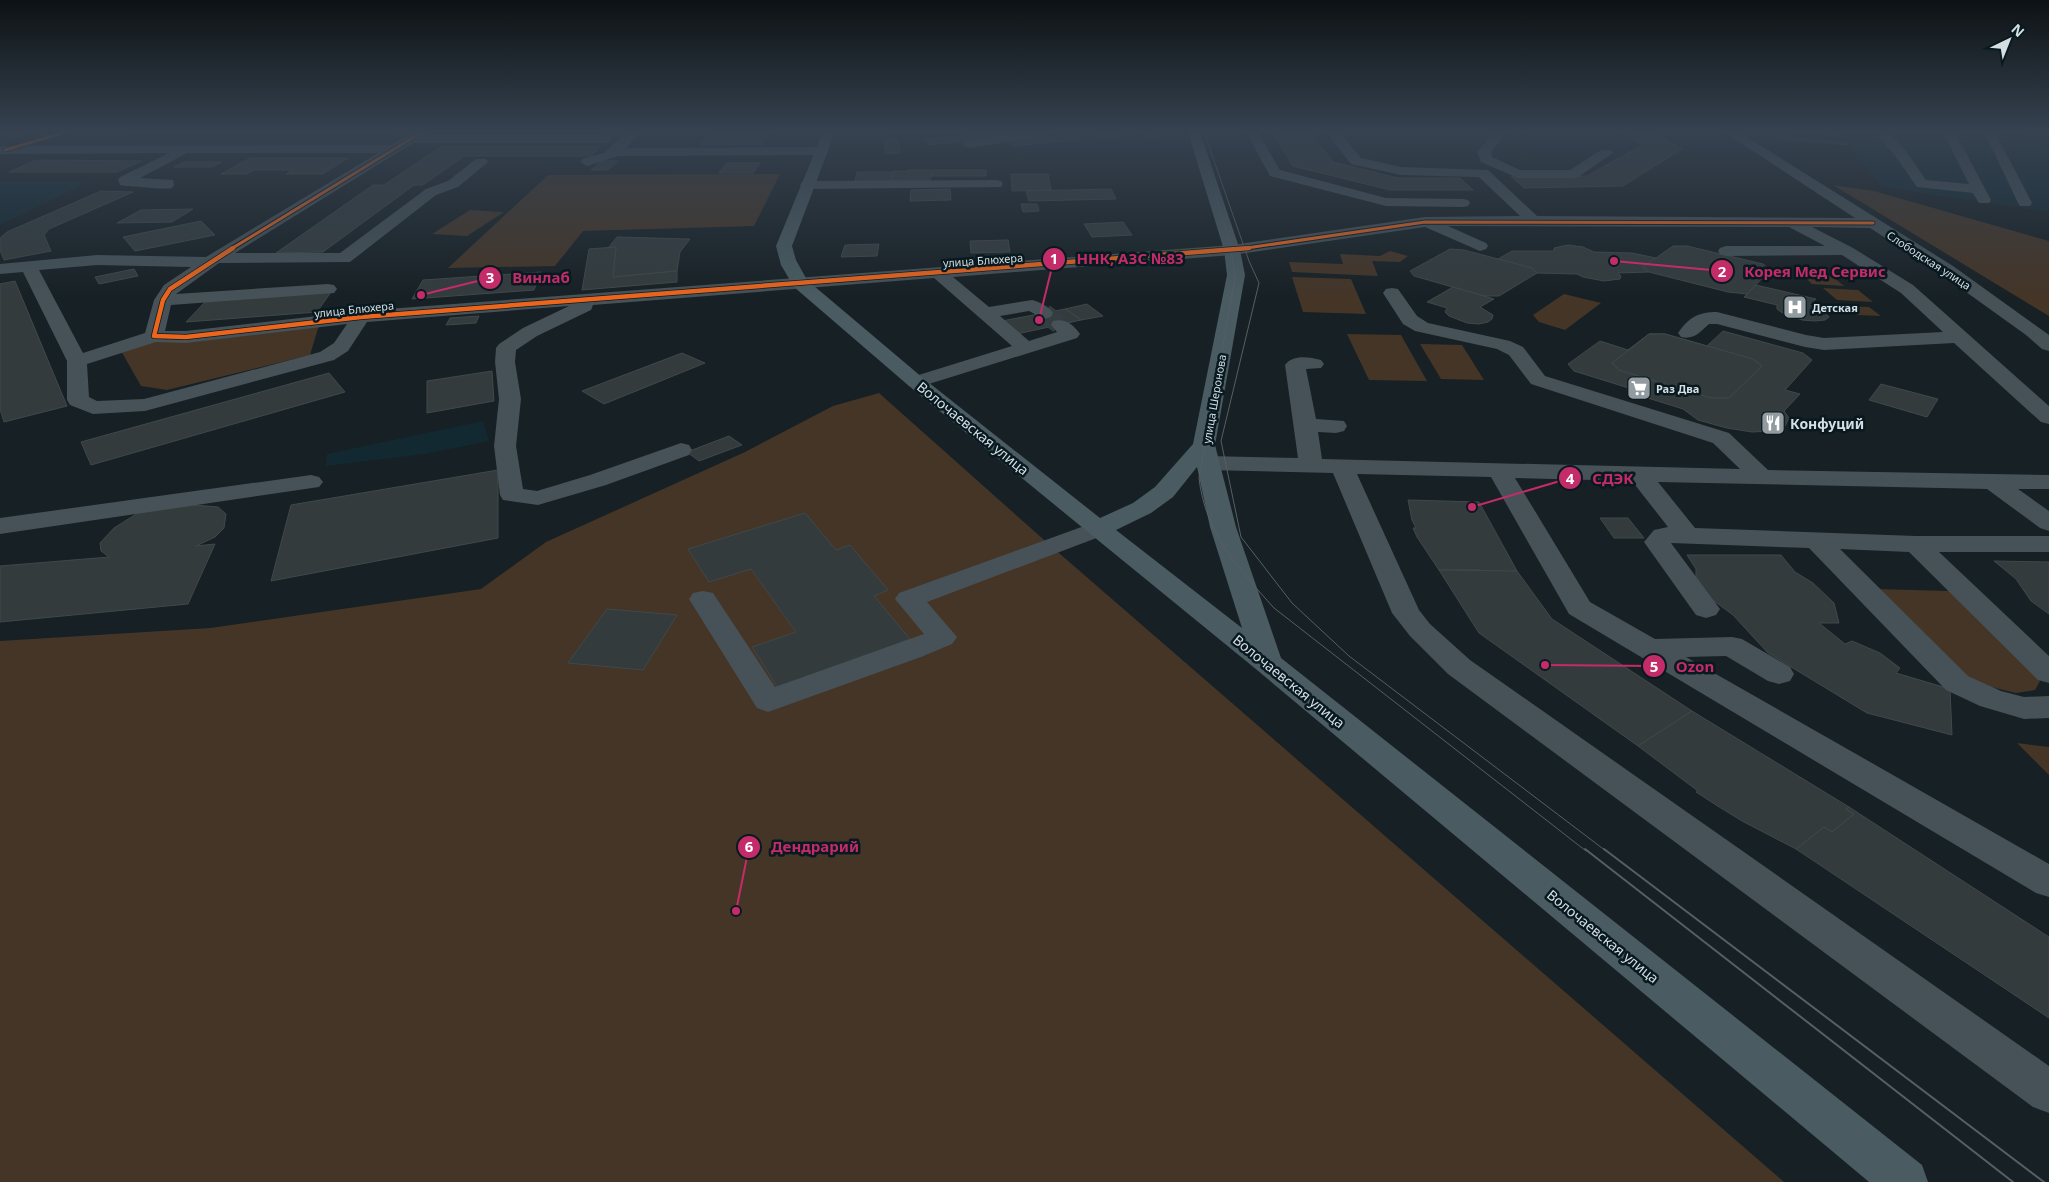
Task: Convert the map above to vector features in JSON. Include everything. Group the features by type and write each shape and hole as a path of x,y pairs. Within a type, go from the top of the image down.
{"main road":[{"name":"Волочаевская улица","path":"806,187 784,246 786,260 800,283 916,382 1098,530 1268,663 1905,1182"},
{"name":"улица Шеронова","path":"1212,187 1232,250 1235,279 1206,454 1223,527 1268,663"},
{"path":"1098,530 1142,508 1164,492 1206,454"}],"street":[{"path":"154,336 163,300 170,289 212,260 332,187"},
{"path":"0,269 29,268 98,260 344,258 431,192 444,187"},
{"path":"1329,187 1386,202 1480,204"},
{"path":"1499,187 1533,221"},
{"name":"Слободская улица","path":"1817,187 1948,270 2033,331 2049,345"},
{"path":"1941,187 1981,194 1977,187"},
{"path":"2017,187 2025,203"},
{"path":"1498,204 1517,204"},
{"name":"улица Блюхера","path":"78,361 154,336 186,337 361,317 1232,250 1425,222 1873,223"},
{"path":"1425,222 1480,246"},
{"path":"1789,222 1847,251 1906,289 1957,337 2049,417"},
{"path":"1726,251 1847,251"},
{"path":"29,268 78,361 78,400 93,408 145,404 327,356 341,347 361,317"},
{"path":"938,273 1026,348"},
{"path":"163,300 328,289"},
{"path":"1392,293 1410,320 1422,326 1504,345 1516,351 1538,380 1721,438 1760,476"},
{"path":"600,299 530,332 506,348 505,362 510,399 505,446 512,495 538,498 598,480 682,450"},
{"path":"984,313 1032,305 1044,313"},
{"path":"1688,333 1704,318 1716,318 1806,342 1824,344 1957,337"},
{"path":"916,382 1070,334 1060,325"},
{"path":"1314,364 1299,363 1295,365 1306,425 1326,466 1406,613 1420,630 1459,667 2049,1092"},
{"path":"1306,425 1336,426"},
{"path":"1206,454 1326,466 1912,481 2049,482"},
{"path":"1499,471 1579,608 2049,882"},
{"path":"1639,474 1687,536"},
{"path":"0,526 310,482"},
{"path":"1993,482 2049,523"},
{"path":"703,599 768,701 942,637 910,599 1098,530"},
{"path":"1706,609 1657,542 1663,535 1916,544 2049,544"},
{"path":"1818,541 1957,683 1991,699 2024,708 2049,707"},
{"path":"1916,544 2049,673"},
{"path":"1648,648 1732,646 1779,674"}],"shaded area":[{"path":"0,187 78,187 0,225"},
{"path":"535,187 773,187 754,226 583,231 555,266 448,268"},
{"path":"1837,187 1874,191 2049,241 2049,316"},
{"path":"1882,187 2049,187 2049,212"},
{"path":"470,210 504,212 467,236 432,234"},
{"path":"1390,251 1408,256 1400,262 1372,261 1378,276 1292,272 1289,262 1343,264 1340,254 1380,256"},
{"path":"1801,274 1832,276 1844,286 1812,284"},
{"path":"1292,277 1351,279 1366,314 1303,312"},
{"path":"1823,288 1858,290 1873,302 1837,300"},
{"path":"1564,294 1601,303 1565,330 1539,322 1533,315"},
{"path":"1846,306 1869,307 1881,316 1857,315"},
{"path":"319,325 310,355 167,390 141,386 120,349 167,337"},
{"path":"1347,334 1401,335 1427,381 1369,380"},
{"path":"1420,344 1462,345 1484,380 1441,379"},
{"path":"879,393 1052,547 1784,1182 0,1182 0,641 210,628 481,589 546,542 745,452 833,406"},
{"path":"483,421 489,441 425,454 326,466 327,454"},
{"path":"1876,589 1949,591 2040,681 2035,690 2016,693 1991,687 1965,675"},
{"path":"2017,743 2049,747 2049,775"}],"building":[{"path":"370,187 411,187 323,252 276,253"},
{"path":"1012,187 1050,187 1051,190 1012,191"},
{"path":"1379,187 1470,187 1473,190 1390,190"},
{"path":"1523,187 1566,187 1524,188"},
{"path":"950,189 951,200 910,201 911,190"},
{"path":"1111,189 1116,199 1029,201 1026,191"},
{"path":"101,191 133,192 49,229 44,235 51,251 4,260 0,250 0,238 7,232"},
{"path":"1021,204 1037,204 1039,211 1023,212"},
{"path":"193,209 172,222 117,223 141,210"},
{"path":"201,221 215,235 135,251 123,237"},
{"path":"1123,222 1132,235 1092,237 1084,224"},
{"path":"617,237 690,239 680,252 677,271 613,277 616,247 608,248"},
{"path":"1008,240 1010,252 971,253 970,241"},
{"path":"879,244 877,256 841,257 845,245"},
{"path":"1568,245 1583,247 1594,252 1632,253 1656,258 1643,267 1649,272 1618,273 1621,276 1620,279 1604,281 1577,274 1537,273 1532,268 1498,259 1512,251 1554,251 1554,248"},
{"path":"1673,246 1687,246 1763,264 1770,270 1747,294 1728,292 1649,272 1643,267"},
{"path":"616,247 613,277 677,271 677,282 582,290 589,249"},
{"path":"1450,249 1464,250 1532,268 1537,273 1499,296 1484,296 1414,276 1410,271"},
{"path":"134,269 138,276 99,284 95,277"},
{"path":"541,272 534,290 412,299 423,280"},
{"path":"15,281 67,406 4,422 0,409 0,284"},
{"path":"1756,285 1816,299 1809,305 1821,309 1829,317 1825,320 1802,320 1781,312 1777,309 1777,305 1744,297"},
{"path":"1453,287 1494,299 1480,307 1493,315 1492,319 1479,324 1467,323 1449,316 1445,312 1447,308 1427,302"},
{"path":"331,292 317,312 186,322 206,301"},
{"path":"1087,304 1103,316 1081,320 1065,309"},
{"path":"1065,309 1081,320 1017,334 1002,321"},
{"path":"479,316 476,323 446,325 450,318"},
{"path":"1723,331 1803,353 1812,360 1785,390 1800,394 1784,411 1789,418 1785,426 1771,431 1752,432 1727,428 1698,420 1683,409 1632,393 1635,390 1574,371 1568,364 1600,341 1628,350 1649,334 1665,334 1707,346"},
{"path":"1649,334 1665,334 1753,359 1762,366 1729,398 1711,398 1619,370 1612,363"},
{"path":"682,353 705,363 604,404 582,391"},
{"path":"492,371 494,401 427,413 427,381"},
{"path":"329,373 345,392 91,465 81,442"},
{"path":"1881,384 1938,399 1927,417 1869,400"},
{"path":"729,436 742,445 699,461 687,452"},
{"path":"498,470 498,538 271,581 291,505"},
{"path":"1408,500 1479,502 1517,571 1512,571 1514,574 1482,574 1480,570 1439,570 1413,528 1416,528 1412,520"},
{"path":"194,505 218,507 226,514 224,528 215,537 196,546 215,544 188,604 0,622 0,566 109,557 101,551 100,543 114,528 138,513"},
{"path":"805,513 836,550 850,545 888,590 874,596 910,639 778,688 752,647 796,632 751,569 709,582 688,549"},
{"path":"1600,518 1628,518 1644,538 1614,538"},
{"path":"1687,555 1781,555 1795,572 1813,583 1834,603 1839,623 1819,623 1845,644 1852,641 1880,653 1900,668 1896,673 1950,689 1952,735 1867,713 1768,653 1733,615 1710,598 1696,578 1696,569"},
{"path":"1994,561 2049,562 2049,614 2031,601 2016,579"},
{"path":"1439,570 1517,571 1552,619 1692,711 1638,746 1479,633"},
{"path":"607,609 677,615 643,670 568,663"},
{"path":"1692,711 1849,807 1846,809 1854,814 1832,832 1824,827 1796,849 1716,805 1696,792 1698,791 1638,746"},
{"path":"1849,807 2049,937 2049,1018 1796,849 1824,827 1832,832 1854,814 1846,809"}],"tunnel":[{"path":"1044,313 1060,325"}],"tram line":[{"path":"1213,187 1231,247 1235,278 1199,478 1208,516 1216,533 1236,564 1274,608 1586,851"},
{"path":"1223,187 1249,261 1259,283 1221,441 1241,537 1292,603 1349,656 1606,851"},
{"path":"1585,849 2013,1182"},
{"path":"1604,849 2044,1182"}],"cycle path":[{"path":"332,187 209,262 170,289 163,300 154,336 186,337 361,317 1232,250 1425,222 1873,223"}],"place":[{"name":"Корея Мед Сервис","path":"1614,261"},
{"name":"Винлаб","path":"421,295"},
{"name":"Детская","path":"1795,307"},
{"name":"ННК, АЗС №83","path":"1039,320"},
{"name":"Раз Два","path":"1639,388"},
{"name":"Конфуций","path":"1773,423"},
{"name":"СДЭК","path":"1472,507"},
{"name":"Ozon","path":"1545,665"},
{"name":"Дендрарий","path":"736,911"}]}
